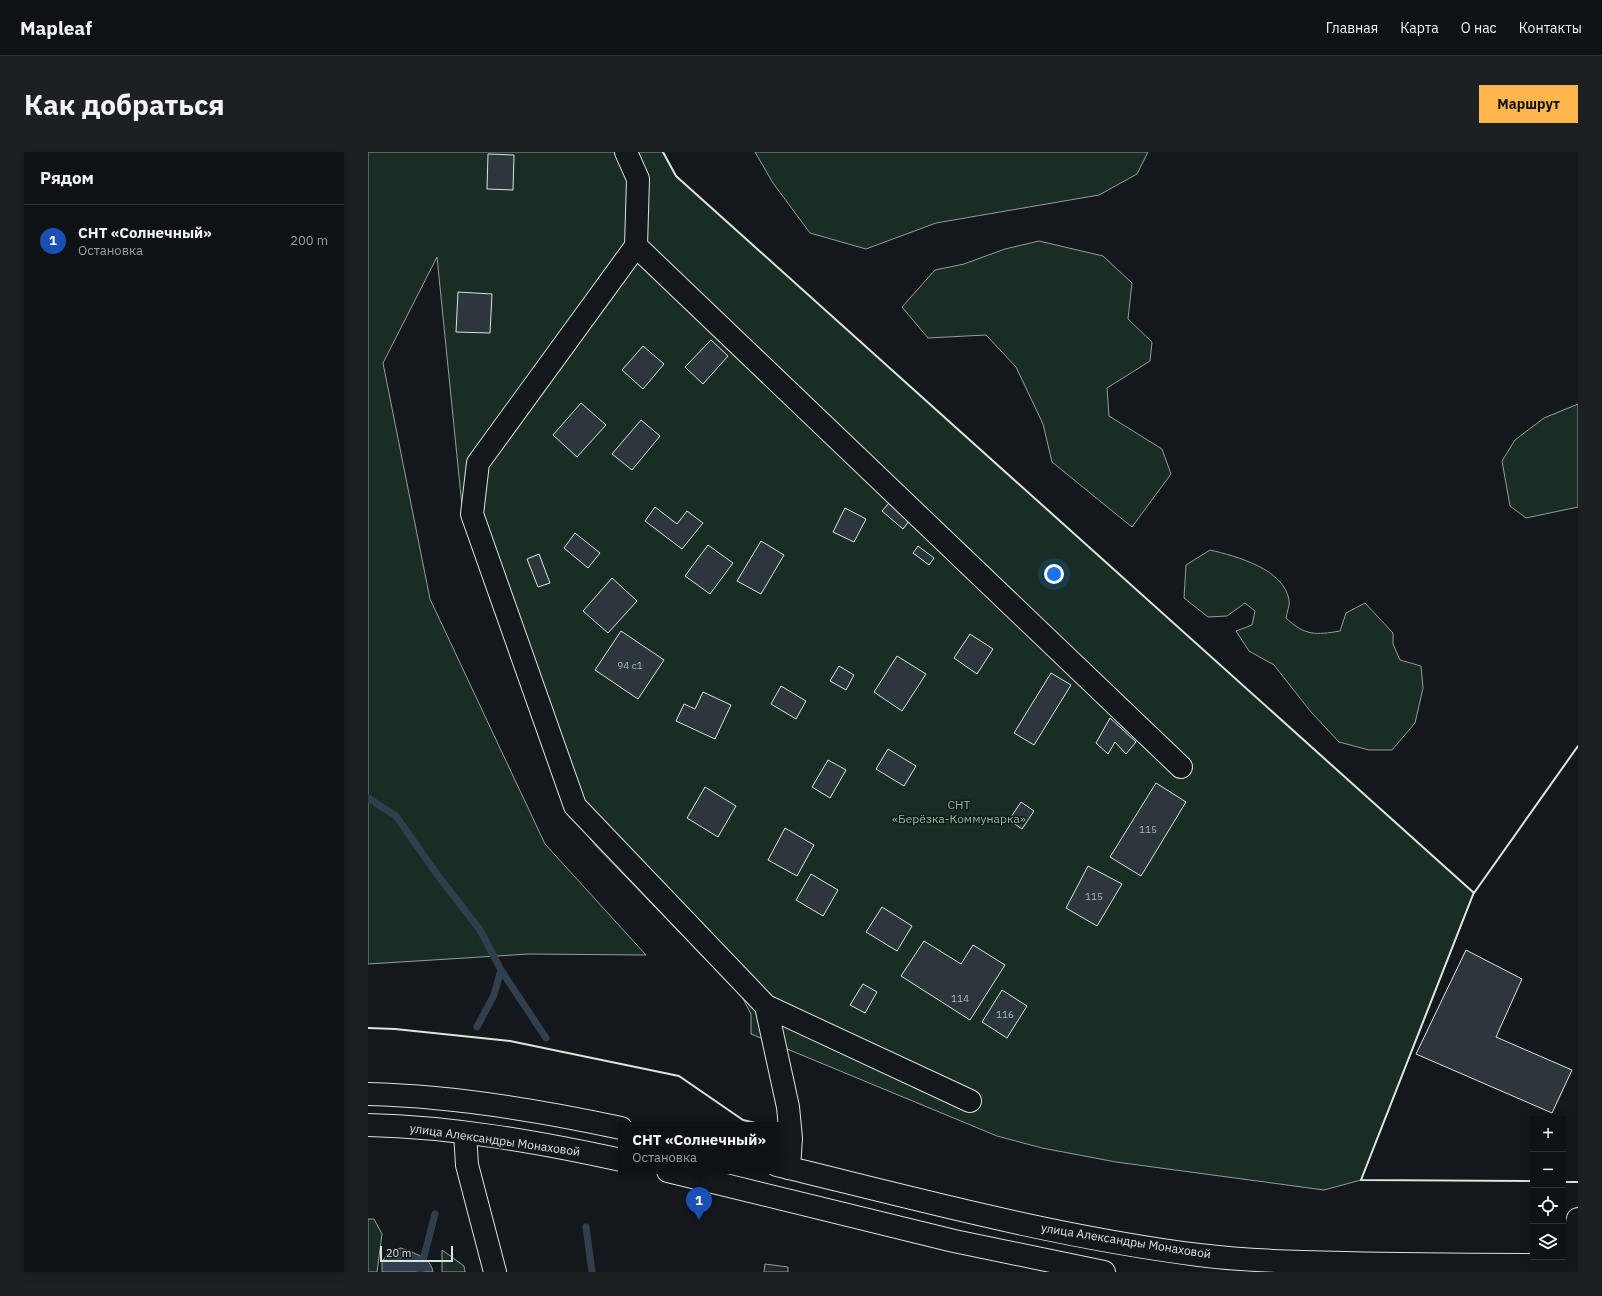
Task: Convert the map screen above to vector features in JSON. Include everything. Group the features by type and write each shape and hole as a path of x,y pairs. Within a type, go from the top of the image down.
{"main road":[{"path":"626,152 638,179 636,246 478,464 472,514 575,806 766,1006 970,1101"},
{"path":"636,246 1181,768"},
{"path":"766,1006 788,1107 791,1138 783,1167"},
{"path":"368,1094 400,1095 463,1101 618,1127"},
{"name":"улица Александры Монаховой","path":"368,1125 398,1126 465,1133 530,1143 618,1159"},
{"path":"465,1133 468,1165 495,1272"},
{"name":"улица Александры Монаховой","path":"783,1167 1026,1225 1113,1242 1201,1255 1296,1262 1575,1265"},
{"path":"680,1174 961,1242 1104,1272"},
{"path":"1575,1265 1575,1231 1578,1219"}],"green space":[{"name":"СНТ «Берёзка-Коммунарка»","path":"368,152 663,152 676,176 1474,893 1361,1180 1324,1190 1116,1162 1042,1148 997,1136 751,1034 751,1014 742,997 595,845 564,802 463,516 437,257 383,363 430,599 545,844 646,955 529,954 368,964"},
{"path":"755,152 1148,152 1137,174 1099,195 936,223 866,249 810,233 773,183"},
{"path":"1039,241 1103,256 1132,283 1128,319 1152,342 1150,361 1107,388 1109,416 1162,449 1171,474 1132,527 1052,462 1043,424 1016,367 986,335 928,338 902,307 935,270 964,264 1005,249"},
{"path":"1578,404 1578,507 1526,518 1510,506 1502,461 1515,440 1544,418"},
{"path":"1210,550 1245,560 1269,572 1285,589 1289,600 1286,618 1305,631 1311,633 1324,633 1340,631 1346,613 1365,603 1393,633 1393,644 1400,660 1421,666 1423,688 1415,723 1392,750 1369,750 1339,742 1311,712 1274,665 1249,651 1236,631 1252,625 1255,611 1245,603 1227,616 1208,617 1184,598 1186,565"},
{"path":"368,1219 374,1219 382,1234 377,1272 368,1272"},
{"path":"442,1250 464,1266 465,1272 442,1272"}],"shaded area":[{"path":"765,1264 788,1267 788,1272 764,1272"}],"water":[{"path":"401,1248 425,1259 432,1267 433,1272 382,1272 382,1262 389,1251"}],"building":[{"path":"488,154 514,155 513,190 487,189"},
{"path":"458,292 492,294 490,333 456,332"},
{"path":"711,340 728,356 703,384 685,367"},
{"path":"643,346 664,364 643,389 622,370"},
{"path":"581,403 606,425 577,457 553,435"},
{"path":"641,420 660,436 632,470 612,454"},
{"path":"889,503 909,521 903,529 882,511"},
{"path":"655,507 677,524 687,511 703,523 682,549 645,521"},
{"path":"845,508 866,519 854,542 833,532"},
{"path":"575,533 600,553 588,568 564,548"},
{"path":"761,541 784,555 761,594 737,581"},
{"path":"708,545 733,563 710,594 685,576"},
{"path":"918,546 934,558 929,565 913,553"},
{"path":"539,554 550,583 538,587 527,559"},
{"path":"612,578 637,601 608,633 583,611"},
{"path":"621,631 664,660 638,699 595,670"},
{"path":"970,634 993,649 977,674 954,658"},
{"path":"897,656 926,674 902,711 874,692"},
{"path":"839,666 854,675 846,690 830,681"},
{"path":"1051,673 1071,685 1034,745 1014,733"},
{"path":"781,686 806,701 796,719 771,704"},
{"path":"703,692 731,705 715,739 676,721 684,704 695,709"},
{"path":"1110,718 1136,742 1126,754 1115,742 1108,754 1096,743"},
{"path":"888,749 916,766 904,786 876,769"},
{"path":"828,760 846,770 830,798 812,787"},
{"path":"1156,783 1186,802 1141,876 1110,857"},
{"path":"705,787 736,806 718,837 687,818"},
{"path":"1021,802 1034,811 1022,829 1009,820"},
{"path":"785,828 814,845 797,876 768,860"},
{"path":"1088,866 1122,884 1097,926 1066,908"},
{"path":"811,874 838,890 823,916 796,900"},
{"path":"882,907 912,926 897,951 866,932"},
{"path":"924,941 961,964 973,945 1005,965 970,1020 901,976"},
{"path":"1466,950 1522,979 1496,1037 1572,1070 1552,1113 1416,1054"},
{"path":"863,984 877,992 865,1013 850,1005"},
{"path":"1002,990 1027,1006 1007,1038 982,1022"}],"waterway":[{"path":"368,798 396,816 436,873 480,930 501,970 494,995 477,1027"},
{"path":"501,970 546,1038"},
{"path":"420,1272 435,1214"},
{"path":"586,1227 592,1272"}],"wall":[{"path":"663,152 676,176 1474,893 1578,746"},
{"path":"1474,892 1361,1180 1530,1181"},
{"path":"368,1028 395,1029 510,1041 679,1076 743,1120 751,1122"},
{"path":"1566,1182 1578,1182"}],"place":[{"name":"СНТ «Солнечный»","path":"699,1220"}]}
